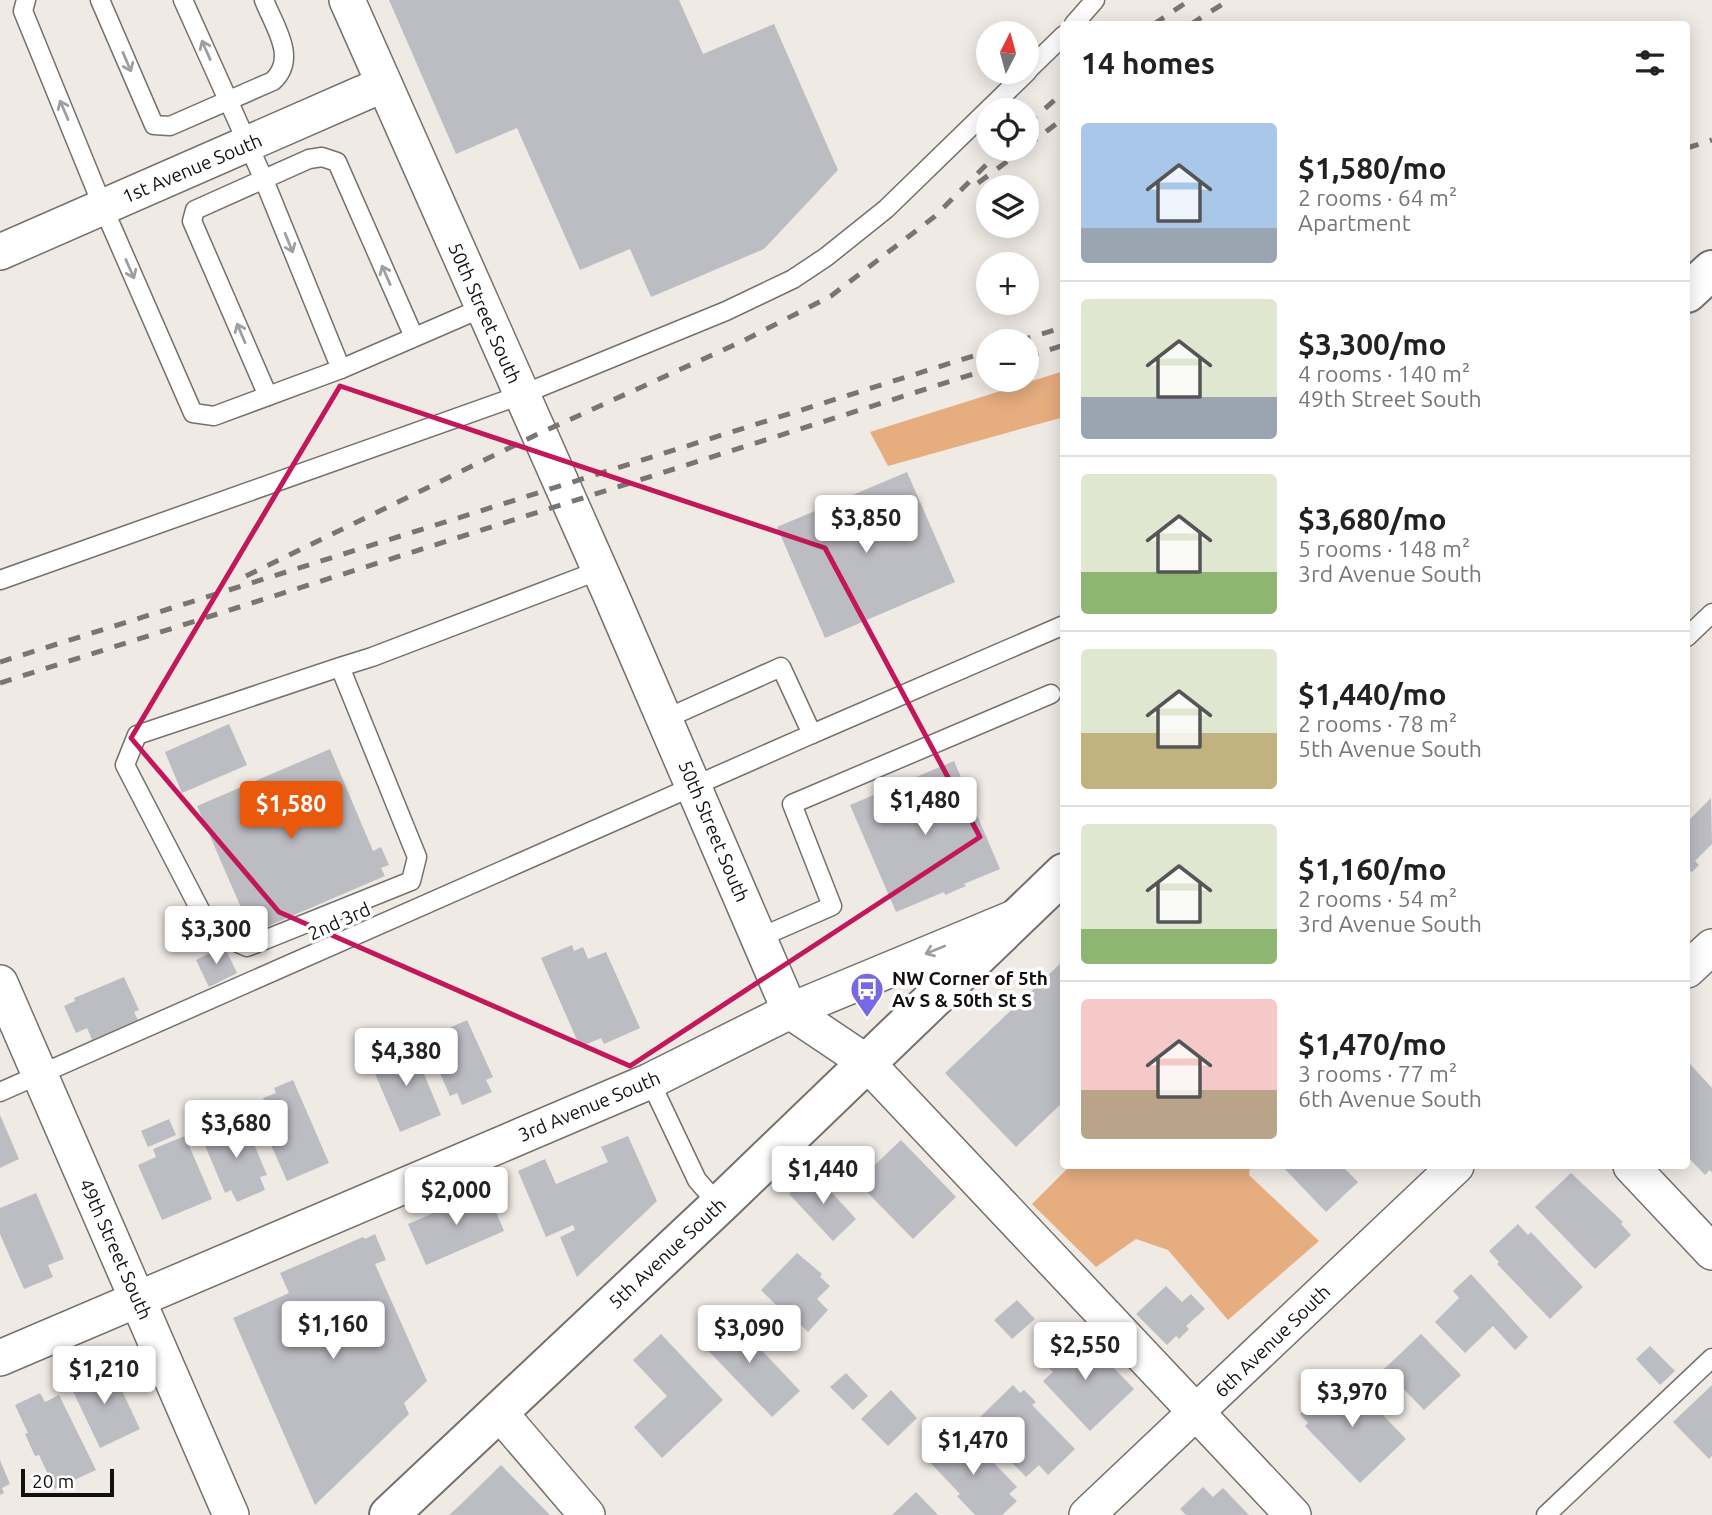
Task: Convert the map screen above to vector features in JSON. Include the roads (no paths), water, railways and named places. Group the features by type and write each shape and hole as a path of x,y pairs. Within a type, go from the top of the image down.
{"street":[{"name":"50th Street South","path":"347,0 600,570 790,1011"},
{"name":"1st Avenue South","path":"0,252 384,84"},
{"path":"1690,290 1712,270"},
{"name":"5th Avenue South","path":"389,1515 719,1205 1060,877"},
{"name":"3rd Avenue South","path":"0,1359 650,1081 790,1011 1020,915"},
{"path":"1690,967 1712,947"},
{"name":"49th Street South","path":"0,983 231,1515"},
{"path":"790,1011 866,1062 1293,1515"},
{"name":"6th Avenue South","path":"1087,1515 1453,1169"},
{"path":"1634,1169 1712,1252"},
{"path":"498,1411 587,1515"}],"lane":[{"path":"100,0 154,125 170,126 273,81 280,74 286,54 264,0"},
{"path":"183,0 264,180 341,369"},
{"path":"1077,21 1095,0"},
{"path":"24,6 103,207 193,413 214,416 341,369 482,308"},
{"path":"1040,59 1060,39"},
{"path":"0,580 521,395 726,311 793,279 826,257 886,209 1015,84"},
{"path":"268,396 192,221 195,210 309,159 322,157 337,162 414,337"},
{"path":"340,667 417,858 411,881 247,947 211,931 125,765 137,735 340,667 600,570"},
{"path":"1690,634 1712,613"},
{"name":"2nd 3rd","path":"0,1092 1060,627"},
{"path":"665,719 781,667 812,734"},
{"path":"759,938 832,906 792,804 1051,694"},
{"path":"650,1081 697,1180 719,1205"},
{"path":"1546,1515 1712,1358"}],"railway":[{"path":"1158,21 1190,0"},
{"path":"1196,21 1229,0"},
{"path":"1039,114 1060,95"},
{"path":"1039,137 1060,121"},
{"path":"1690,147 1712,140"},
{"path":"246,576 538,434 743,341 831,296 934,217 990,161"},
{"path":"989,175 1008,161"},
{"path":"1039,335 1060,328"},
{"path":"1039,353 1060,346"},
{"path":"0,662 976,355"},
{"path":"0,683 976,373"}],"place":[{"name":"NW Corner of 5th Av S & 50th St S","path":"867,1019"}]}
